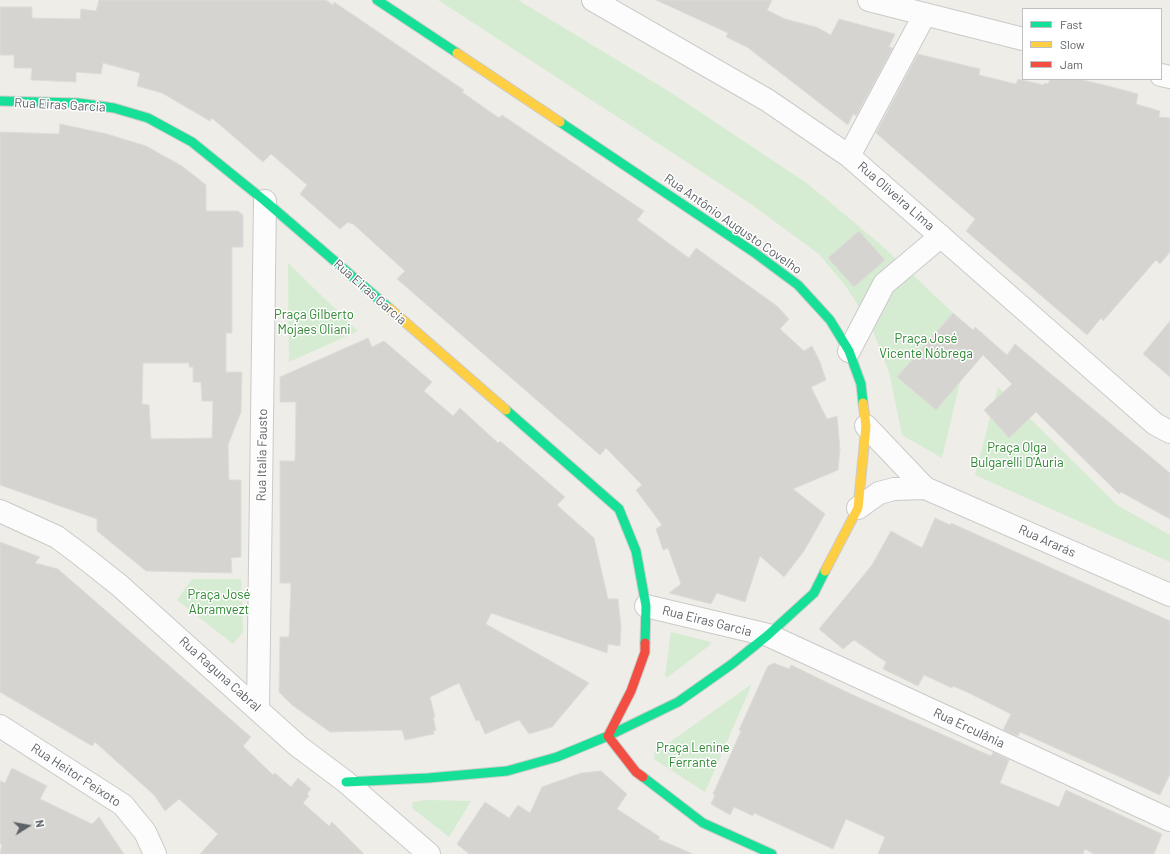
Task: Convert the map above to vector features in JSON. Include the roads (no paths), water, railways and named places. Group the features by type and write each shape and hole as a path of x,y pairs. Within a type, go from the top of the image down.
{"street":[{"name":"Rua Antônio Augusto Covelho","path":"346,782 428,778 507,771 557,757 608,736 678,702 732,664 768,635 814,593 858,508 866,426 861,384 849,351 830,320 798,285 749,248 378,0"},
{"name":"Rua Oliveira Lima","path":"593,0 767,100 849,156 1155,424 1170,432"},
{"path":"869,0 1022,39"},
{"path":"849,156 925,14"},
{"name":"Rua Eiras Garcia","path":"0,101 78,103 114,108 148,118 192,142 265,200 607,497 619,510 636,552 646,606 646,652 631,691 608,736"},
{"name":"Rua Italia Fausto","path":"258,709 265,200"},
{"path":"849,351 884,284 941,236"},
{"name":"Rua Ararás","path":"866,426 925,488 1170,595"},
{"name":"Rua Ararás","path":"858,508 880,493 894,489 925,488"},
{"name":"Rua Raguna Cabral","path":"0,511 57,537 81,555 124,590 298,746 346,782 429,854"},
{"name":"Rua Eiras Garcia","path":"646,606 768,635"},
{"name":"Rua Erculânia","path":"768,635 1170,820"},
{"name":"Rua Heitor Peixoto","path":"0,726 123,805 145,832 155,854"},
{"path":"608,736 636,772 703,823 772,854"}],"park label":[{"name":"Praça Gilberto Mojaes Oliani","path":"314,322"},
{"name":"Praça José Vicente Nóbrega","path":"926,346"},
{"name":"Praça Olga Bulgarelli D'Auria","path":"1017,456"},
{"name":"Praça José Abramvezt","path":"219,602"},
{"name":"Praça Lenine Ferrante","path":"693,756"}]}
